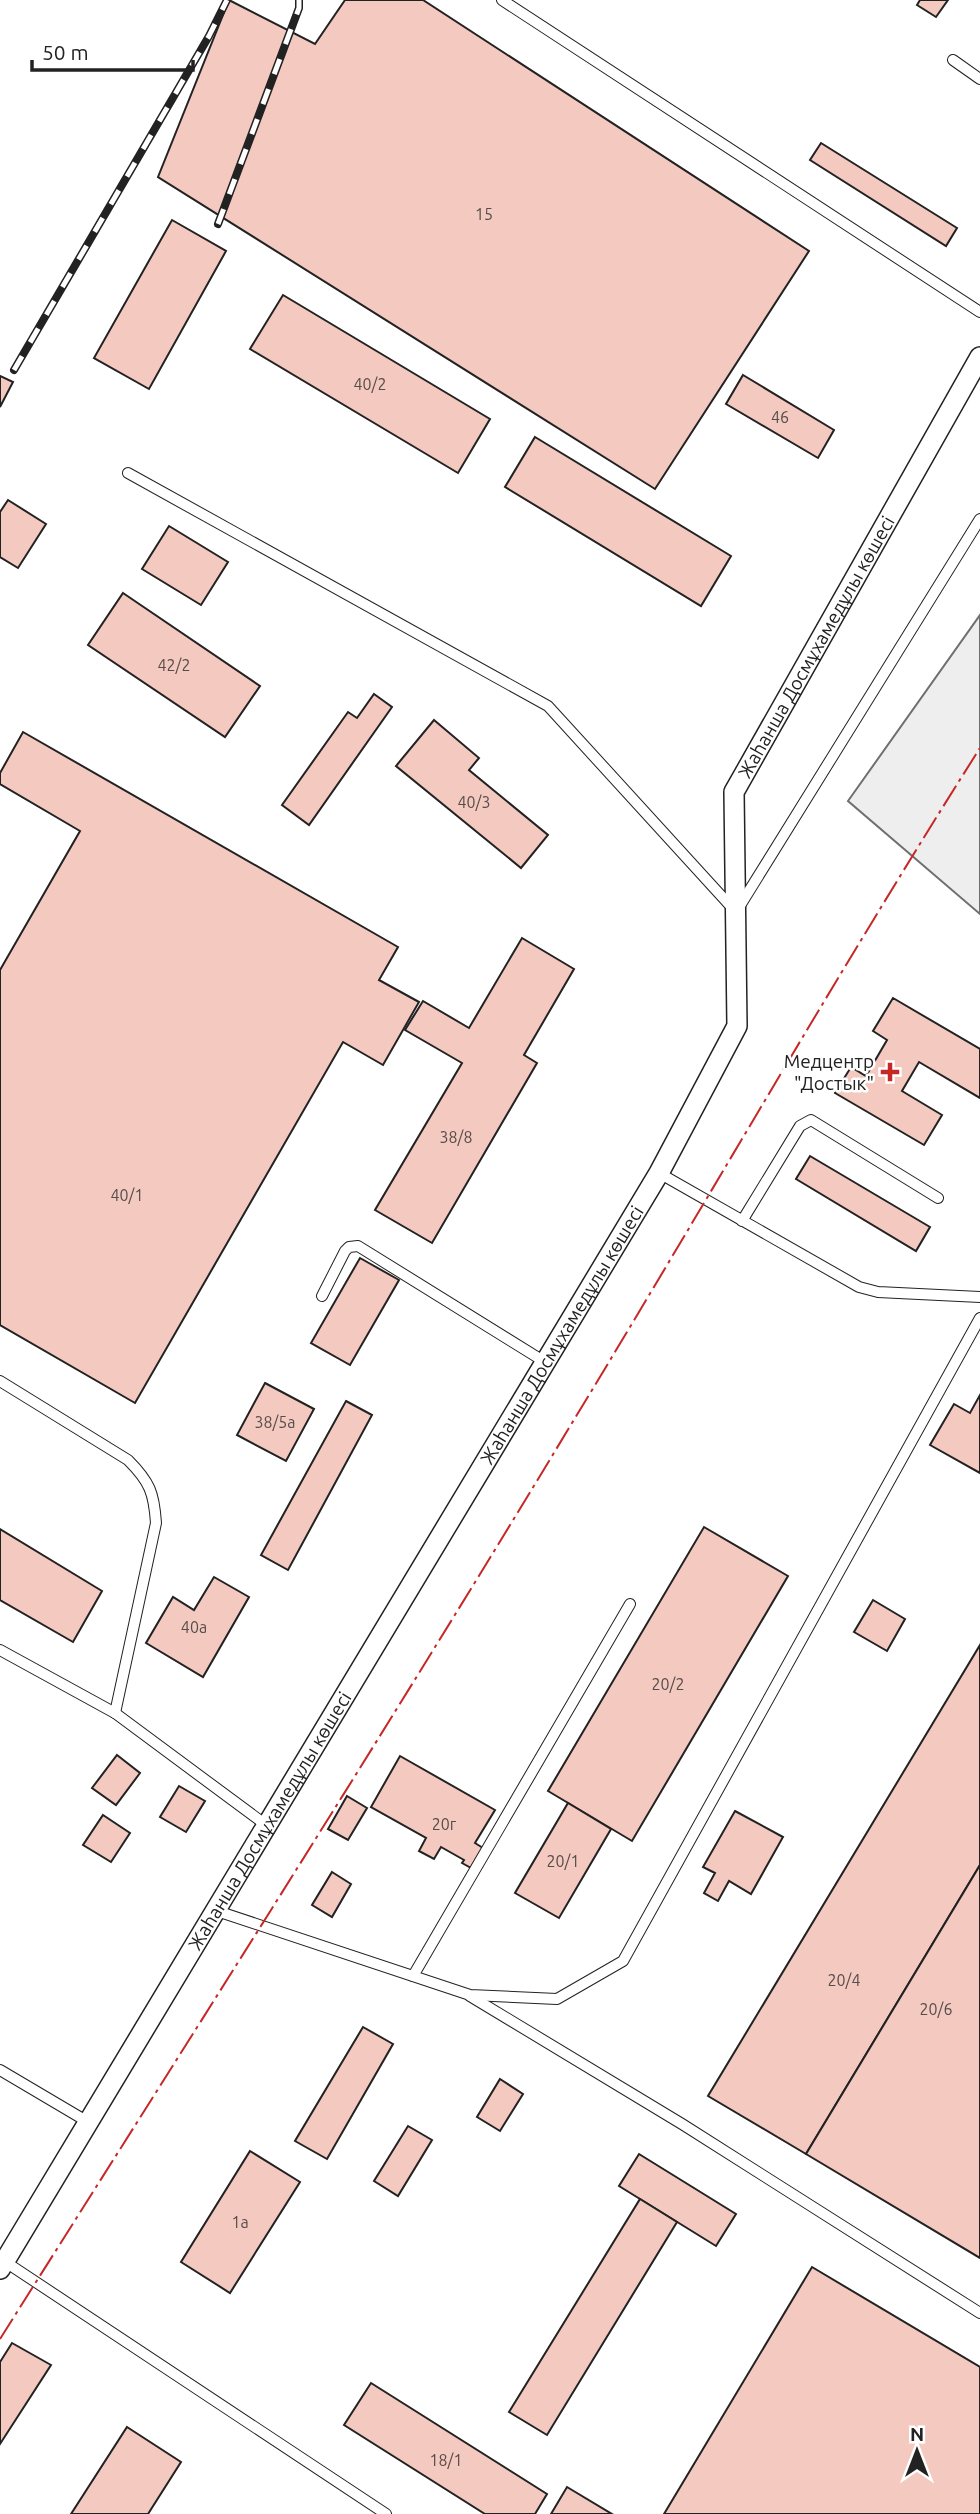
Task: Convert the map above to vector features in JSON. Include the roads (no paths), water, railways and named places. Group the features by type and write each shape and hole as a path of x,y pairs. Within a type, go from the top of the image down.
{"street":[{"name":"Жаһанша Досмұхамедұлы көшесі","path":"2,2264 659,1172 737,1026 734,793 980,357"}],"lane":[{"path":"502,0 980,312"},
{"path":"954,60 980,79"},
{"path":"128,473 548,706 736,912 980,519"},
{"path":"743,1221 800,1126 811,1120 938,1198"},
{"path":"659,1172 859,1287 878,1292 980,1297"},
{"path":"322,1296 345,1251 349,1247 358,1246 545,1362"},
{"path":"470,1995 556,1998 623,1961 980,1318"},
{"path":"0,1381 128,1460 143,1475 154,1496 156,1523 115,1713"},
{"path":"413,1976 630,1604"},
{"path":"0,1650 115,1713 266,1825"},
{"path":"214,1910 470,1995 682,2124 980,2313"},
{"path":"0,2070 88,2122"},
{"path":"2,2264 386,2514"}],"railway":[{"path":"14,370 209,36 227,0"},
{"path":"218,224 299,8 299,0"}],"place":[{"name":"Медцентр \"Достык\"","path":"890,1072"}]}
